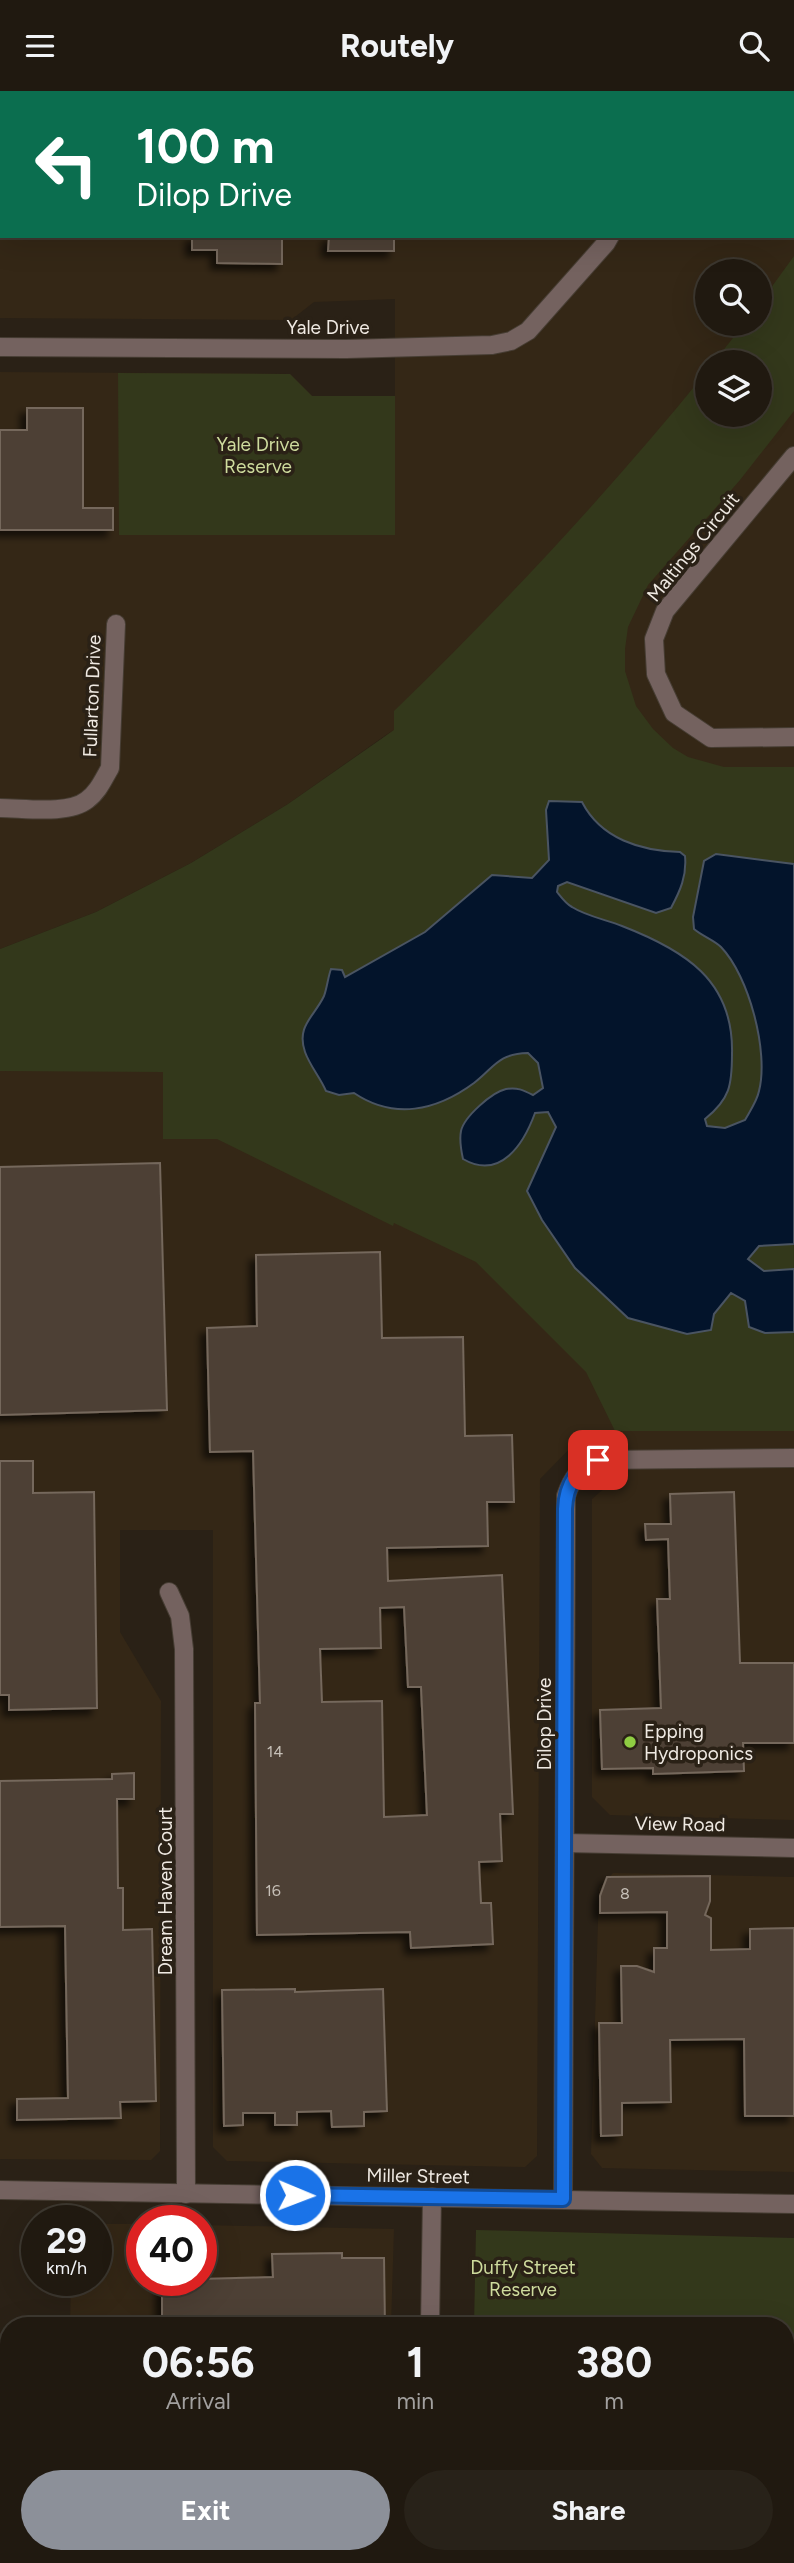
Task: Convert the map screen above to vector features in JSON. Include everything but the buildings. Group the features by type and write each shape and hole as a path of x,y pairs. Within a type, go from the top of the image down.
{"street":[{"name":"Yale Drive","path":"0,347 346,349 492,345 510,341 528,331 609,238"},
{"name":"Maltings Circuit","path":"794,456 665,611 654,639 656,674 674,713 711,737 794,737"},
{"name":"Fullarton Drive","path":"0,808 68,808 86,801 98,788 110,768 116,624"},
{"name":"Dilop Drive","path":"563,2199 565,1509 570,1483 587,1464 598,1460 794,1458"},
{"name":"Dream Haven Court","path":"169,1592 180,1616 185,1661 186,2194"},
{"name":"View Road","path":"565,1843 794,1848"},
{"name":"Miller Street","path":"0,2190 794,2204"},
{"path":"430,2317 432,2197"}],"shaded area":[{"path":"0,238 794,238 794,1820 610,1815 592,1797 592,1499 607,1486 616,1485 615,1431 588,1430 540,1479 537,2156 525,2167 227,2161 213,2147 213,1530 120,1530 120,1632 161,1701 160,2151 151,2160 0,2159 0,1040 393,730 288,804 191,863 96,912 0,949 0,372 290,374 312,396 395,396 395,299 314,302 291,320 0,318"},
{"path":"613,1873 794,1877 794,2172 602,2168 591,2154 599,1888"},
{"path":"112,2224 126,2224 126,2296 217,2296 217,2225 394,2229 391,2317 70,2317 71,2296 112,2296"}],"green space":[{"path":"794,256 794,411 740,480 648,585 628,627 625,671 636,706 653,729 673,748 688,757 724,767 794,767 794,1431 615,1431 586,1372 476,1262 394,1223 393,1226 217,1139 163,1139 163,1072 0,1071 0,949 96,912 191,863 288,804 394,730 394,711 556,545 633,460 695,385 695,427 772,427 772,350 723,350 735,336 772,336 772,286"},
{"name":"Yale Drive Reserve","path":"118,373 290,374 312,396 395,396 395,535 119,535"},
{"name":"Duffy Street Reserve","path":"476,2230 794,2238 794,2317 474,2317"}],"water":[{"path":"549,801 582,802 600,825 623,841 651,849 680,852 685,856 684,877 671,908 656,913 567,882 558,886 557,892 578,910 645,935 666,946 701,971 714,987 724,1006 730,1028 732,1065 728,1091 720,1105 705,1119 707,1126 725,1128 745,1120 759,1091 761,1056 754,1015 740,976 721,947 694,929 693,917 704,861 716,854 794,864 794,1244 759,1246 748,1259 764,1271 794,1269 794,1332 765,1333 749,1327 745,1301 731,1293 714,1314 711,1330 687,1334 628,1318 575,1268 542,1220 527,1191 556,1127 548,1112 535,1113 517,1147 500,1162 477,1165 463,1159 461,1131 467,1119 479,1106 506,1089 520,1089 533,1095 543,1088 538,1063 528,1053 509,1056 497,1062 460,1093 430,1106 415,1109 384,1107 354,1093 339,1095 326,1091 307,1057 303,1043 304,1028 324,996 331,969 342,970 345,977 425,932 492,875 532,878 549,860 546,810"}],"place":[{"name":"Epping Hydroponics","path":"630,1742"}],"route":[{"path":"295,2195 563,2199 565,1509 570,1483 587,1464 598,1460"}]}
